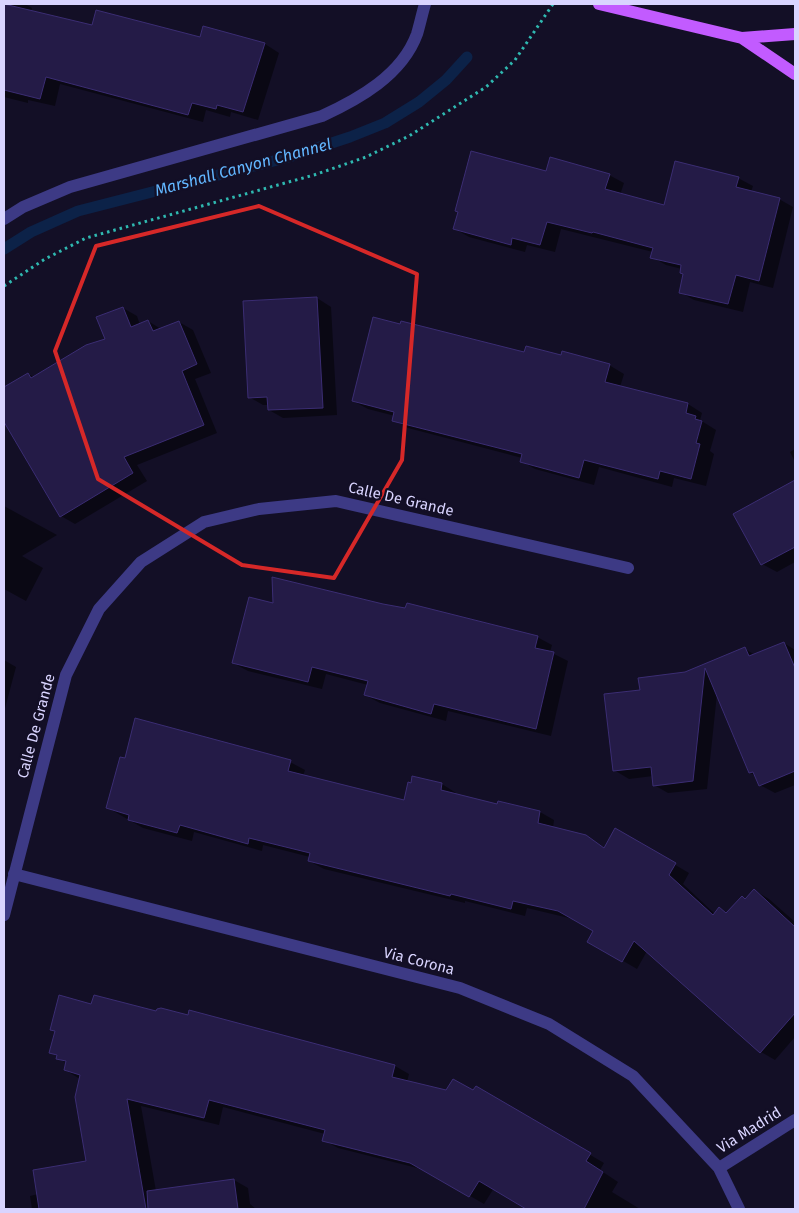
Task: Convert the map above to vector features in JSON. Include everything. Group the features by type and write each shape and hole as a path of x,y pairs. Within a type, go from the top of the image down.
{"main road":[{"path":"600,4 742,38 795,34"},
{"path":"742,38 795,74"}],"street":[{"path":"4,219 23,207 70,187 322,116 346,105 373,89 400,62 416,36 425,4"},
{"name":"Calle De Grande","path":"4,915 66,675 99,610 141,562 204,522 259,509 336,501 628,568"},
{"name":"Via Corona","path":"14,874 460,988 549,1024 634,1076 719,1168 739,1209"},
{"name":"Via Madrid","path":"719,1168 795,1120"}],"path":[{"path":"4,286 44,259 86,238 314,175 366,157 409,136 486,87 508,67 515,60 553,4"}],"highlighted area":[{"path":"259,206 417,274 402,460 334,578 242,565 98,479 55,351 96,246"}],"building":[{"path":"4,4 92,25 96,10 200,37 203,26 265,43 243,112 217,105 216,109 192,103 188,115 46,77 40,99 4,90"},
{"path":"471,151 546,171 550,157 610,174 605,189 664,205 675,161 739,177 736,187 780,198 759,281 736,275 728,304 679,293 683,274 680,273 681,265 650,258 653,248 547,222 540,245 512,238 511,245 453,229 458,212 455,211"},
{"path":"317,297 323,408 268,410 267,397 248,398 243,301"},
{"path":"123,307 131,327 148,320 153,331 179,321 197,364 182,371 204,425 124,457 133,473 60,517 4,422 4,387 28,373 31,378 86,345 105,339 96,317"},
{"path":"373,317 400,324 401,321 524,352 526,346 561,355 562,351 610,364 605,382 688,403 686,413 696,416 695,419 702,421 696,443 700,444 691,479 660,471 658,479 584,460 579,478 520,462 522,454 392,421 394,412 352,401"},
{"path":"795,480 795,547 761,565 733,514"},
{"path":"272,577 383,604 405,608 407,603 538,636 535,648 554,652 536,729 434,704 431,714 364,695 368,681 312,667 308,682 232,663 249,597 273,603"},
{"path":"784,642 795,668 795,771 759,786 753,772 749,773 705,668 693,781 653,786 651,767 613,771 604,694 640,690 638,678 685,672 745,647 749,656"},
{"path":"135,718 291,760 288,771 404,800 408,782 411,783 412,776 442,783 441,790 497,804 498,801 540,811 538,823 586,835 604,848 615,828 676,863 669,875 713,915 719,907 726,913 742,896 745,899 754,889 795,927 795,1013 760,1053 634,941 622,962 587,942 593,931 558,911 513,901 511,909 308,861 310,853 249,838 248,844 180,825 177,833 128,820 129,815 106,808 120,757 125,758"},
{"path":"59,995 91,1004 94,995 156,1011 161,1008 188,1015 189,1010 395,1065 392,1077 446,1090 453,1079 473,1090 476,1086 591,1153 586,1161 603,1172 584,1209 526,1209 479,1181 469,1197 410,1163 322,1141 325,1130 209,1100 204,1118 127,1099 146,1209 39,1209 33,1170 86,1161 75,1097 80,1075 64,1070 66,1061 56,1059 57,1055 49,1053 55,1031 50,1030"},
{"path":"234,1179 238,1209 148,1209 147,1191"}],"waterway":[{"name":"Marshall Canyon Channel","path":"4,249 31,232 78,211 289,157 350,137 385,123 419,102 446,80 467,57"}]}
